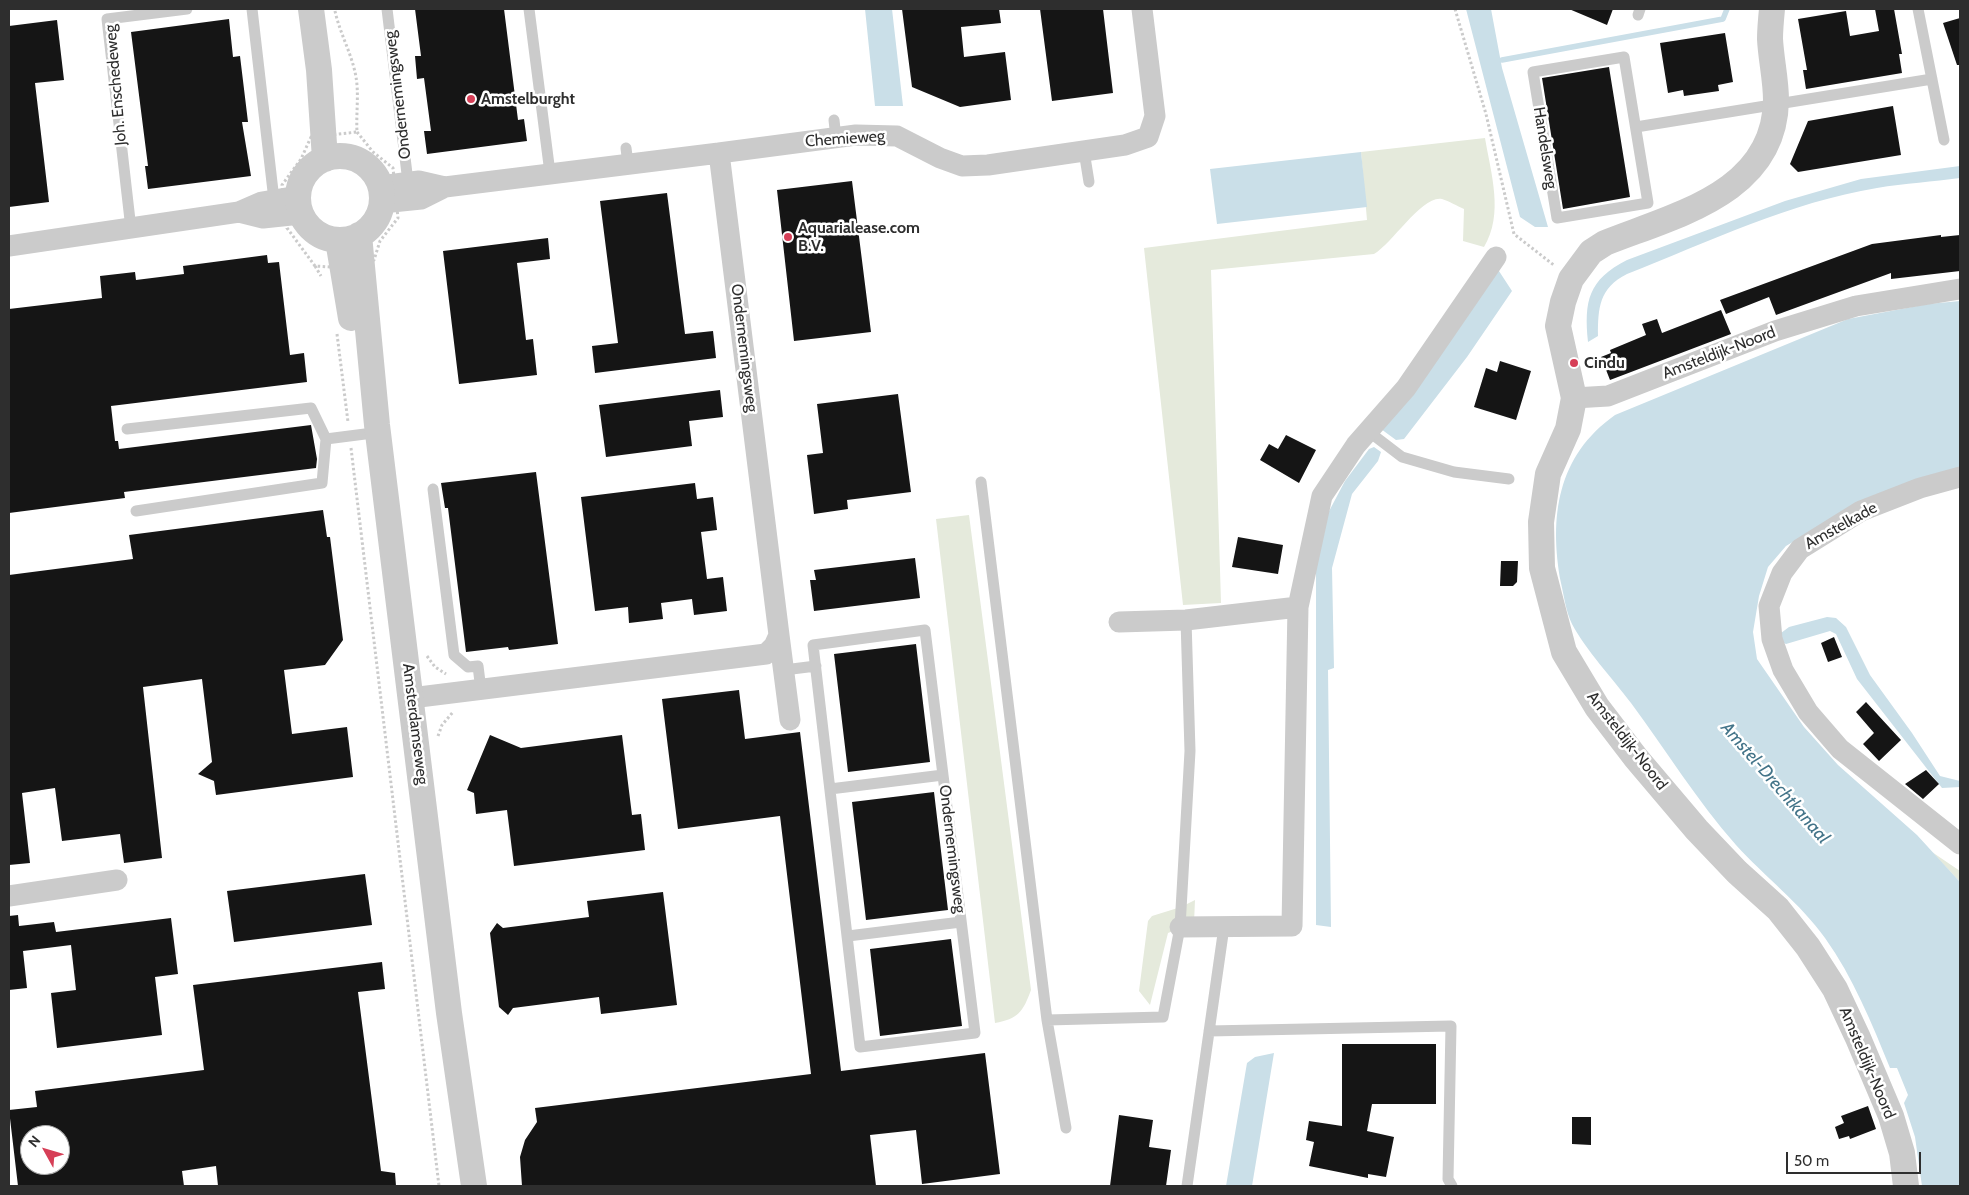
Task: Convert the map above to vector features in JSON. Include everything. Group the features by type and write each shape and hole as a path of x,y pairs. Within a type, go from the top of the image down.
{"street":[{"path":"289,205 345,257 370,228 393,191 339,143 319,70 311,9"},
{"path":"321,9 339,143"},
{"name":"Chemieweg","path":"719,153 835,129 898,136 940,158 962,166 988,166 1125,145 1148,137 1155,116 1142,9"},
{"path":"1574,398 1558,326 1563,302 1571,279 1591,252 1605,243 1721,195 1749,172 1765,149 1773,125 1775,104 1770,38 1772,9"},
{"path":"9,246 131,230 239,212 263,218 289,205 306,174 339,143"},
{"name":"Ondernemingsweg","path":"393,191 419,181 445,187 550,173 627,156 719,153 790,720"},
{"name":"Amsterdamseweg","path":"345,257 357,435 459,1186"},
{"name":"Amsterdamseweg","path":"345,257 376,416 449,1013 474,1186"},
{"path":"1180,927 1292,926 1298,607 1322,496 1356,445 1406,388 1496,257"},
{"name":"Amsteldijk-Noord","path":"1906,1186 1902,1152 1891,1116 1858,1038 1835,990 1808,947 1698,830 1636,758 1596,707 1564,652 1542,568 1541,522 1548,474 1568,429 1574,398 1608,396 1776,331 1856,306 1960,288"},
{"name":"Amstelkade","path":"1960,478 1920,488 1861,511 1800,549 1782,573 1769,606 1772,640 1783,670 1808,712 1840,749 1960,844"},
{"path":"1120,622 1186,620 1298,607"},
{"path":"411,698 766,654 774,646 779,635"},
{"path":"9,896 117,880"}],"lane":[{"name":"Joh. Enschedeweg","path":"131,230 106,19 187,9"},
{"path":"252,9 289,205"},
{"name":"Ondernemingsweg","path":"387,9 393,191"},
{"path":"529,9 550,173"},
{"path":"1918,9 1944,140"},
{"name":"Handelsweg","path":"1624,57 1636,127 1648,203 1557,218 1533,72 1624,57"},
{"path":"1636,127 1932,79"},
{"path":"1084,151 1089,182"},
{"path":"127,429 311,408 326,439 322,483 136,511"},
{"path":"1368,431 1402,457 1454,472 1508,479"},
{"path":"326,439 357,435"},
{"path":"981,482 1047,1020 1066,1128"},
{"path":"433,488 454,655 468,667 478,666 481,690"},
{"path":"1047,1020 1163,1017 1180,927 1190,750 1186,620"},
{"name":"Ondernemingsweg","path":"925,630 975,1033 860,1047 816,666 813,645 925,630"},
{"path":"784,670 816,666"},
{"name":"Ondernemingsweg","path":"830,789 943,775"},
{"name":"Ondernemingsweg","path":"848,936 961,922"},
{"path":"1187,1186 1224,927"},
{"path":"1209,1031 1451,1026 1448,1179 1452,1186"}],"path":[{"path":"335,9 357,80 339,143"},
{"path":"1455,9 1486,114 1514,234 1571,279"},
{"path":"311,137 373,152 393,168 393,191 398,218 380,240 374,260 345,257 315,266 287,228 289,205 282,185 302,159 311,137"},
{"path":"315,266 345,257"},
{"name":"Amsterdamseweg","path":"336,327 357,435 439,1186"}],"shaded area":[{"path":"1485,138 1493,180 1495,208 1490,234 1484,247 1463,241 1464,209 1442,199 1426,204 1374,254 1211,270 1221,603 1183,605 1144,248 1367,220 1361,152"},
{"path":"969,515 1031,990 1019,1013 1014,1017 995,1023 936,519"},
{"path":"1932,852 1960,871 1960,882"},
{"path":"1195,900 1194,923 1168,933 1150,1005 1139,991 1148,921 1152,916 1181,907"}],"water":[{"path":"865,9 892,9 903,106 875,106"},
{"path":"1466,9 1491,9 1502,68 1548,227 1535,227 1520,217"},
{"path":"1361,152 1367,207 1217,224 1210,169"},
{"path":"1960,166 1960,178 1877,188 1813,203 1750,224 1627,274 1606,292 1600,308 1598,336 1588,342 1587,315 1591,293 1604,275 1627,260 1785,201 1861,179"},
{"path":"1497,268 1512,291 1467,357 1404,439 1396,440 1381,429"},
{"name":"Amstel-Drechtkanaal","path":"1960,301 1960,469 1813,530 1786,546 1768,567 1759,596 1753,632 1757,659 1804,727 1838,765 1917,835 1960,882 1960,1186 1922,1186 1915,1137 1904,1103 1908,1095 1897,1068 1890,1068 1853,985 1835,953 1815,925 1747,857 1722,828 1578,634 1570,619 1564,599 1557,559 1556,535 1562,490 1569,469 1580,449 1596,431 1615,415 1848,319 1928,304"},
{"path":"1374,447 1381,452 1378,461 1352,494 1332,568 1334,668 1328,670 1331,927 1316,925 1316,564 1327,515 1345,481 1369,449"},
{"path":"1827,617 1836,618 1846,627 1870,675 1940,776 1960,781 1960,787 1942,788 1857,679 1836,634 1830,631 1786,644 1780,641 1781,633 1789,627"},
{"path":"1274,1053 1252,1186 1226,1186 1247,1063 1255,1057"}],"building":[{"name":"Amstelburght","path":"415,9 504,9 518,120 524,119 527,141 427,154 424,131 431,131 424,78 417,79 415,56 421,56"},
{"path":"902,9 999,9 1001,23 961,27 964,57 1005,52 1011,100 960,107 912,87"},
{"path":"1040,9 1103,9 1113,93 1052,101"},
{"path":"1569,9 1613,9 1607,25"},
{"path":"1875,9 1894,9 1902,54 1899,54 1902,73 1806,89 1803,70 1807,70 1798,19 1846,11 1850,36 1879,31"},
{"path":"1960,18 1960,65 1957,65 1943,23"},
{"path":"229,19 233,57 240,56 248,122 242,122 251,176 148,189 145,166 148,166 131,32"},
{"path":"57,20 64,80 35,83 49,202 9,207 9,26"},
{"path":"1725,33 1733,82 1718,85 1719,91 1684,96 1683,90 1668,93 1660,43"},
{"path":"1609,67 1630,197 1563,209 1542,78"},
{"path":"1893,106 1901,155 1798,172 1790,164 1808,121"},
{"path":"852,181 871,332 794,341 777,190"},
{"path":"667,193 685,334 713,331 716,358 595,373 592,346 618,343 600,201"},
{"path":"1941,235 1941,237 1960,235 1960,271 1891,279 1891,273 1776,315 1769,297 1726,314 1720,300 1872,244"},
{"path":"548,238 550,259 517,263 526,340 533,339 537,375 459,384 443,251"},
{"path":"267,255 268,263 279,262 290,355 304,353 307,382 111,406 115,441 118,441 119,449 311,425 317,459 316,468 124,492 125,498 9,513 9,309 102,298 100,276 135,272 136,280 184,274 183,266"},
{"path":"1721,310 1731,334 1610,380 1601,357 1611,353 1610,350 1646,335 1642,324 1657,319 1662,333"},
{"path":"1500,361 1531,371 1516,420 1474,407 1486,368 1497,372"},
{"path":"720,390 723,417 689,421 692,446 606,457 599,405"},
{"path":"898,394 911,492 847,500 848,509 814,514 807,455 823,453 817,404"},
{"path":"1286,435 1316,450 1299,483 1260,460 1269,444 1278,449"},
{"path":"536,472 558,644 509,650 508,647 466,652 448,508 445,508 441,483"},
{"path":"695,483 697,499 713,497 717,530 701,532 707,579 723,577 727,611 694,615 692,599 661,603 663,619 629,623 628,607 595,611 581,497"},
{"path":"323,510 327,537 330,537 343,640 325,665 284,670 292,734 347,727 353,777 216,795 214,781 198,774 212,762 202,679 143,687 162,858 124,863 120,834 62,841 55,788 22,793 30,863 9,865 9,575 133,559 129,535"},
{"path":"1238,537 1283,545 1278,574 1232,567"},
{"path":"915,558 920,598 814,611 810,580 816,580 814,570"},
{"path":"1501,561 1518,561 1517,582 1513,586 1500,586"},
{"path":"1834,637 1842,657 1828,662 1821,643"},
{"path":"916,644 930,762 848,772 834,654"},
{"path":"739,690 745,739 800,732 841,1071 985,1053 1000,1174 922,1184 916,1130 870,1135 876,1186 522,1186 520,1157 525,1140 537,1122 535,1108 811,1074 780,816 678,829 662,699"},
{"path":"1866,702 1901,740 1879,761 1863,744 1874,733 1856,712"},
{"path":"490,735 521,748 622,735 632,815 641,814 645,850 514,866 507,810 476,814 474,793 467,790"},
{"path":"1926,770 1939,784 1923,799 1905,784"},
{"path":"934,792 948,910 866,920 852,802"},
{"path":"365,874 372,925 234,942 227,891"},
{"path":"663,892 677,1005 601,1014 599,997 513,1008 508,1015 499,1007 490,933 497,923 503,928 589,917 587,901"},
{"path":"18,915 19,926 54,922 56,932 171,918 178,974 155,977 162,1035 57,1048 51,993 76,990 71,945 23,951 27,988 9,990 9,916"},
{"path":"951,939 962,1026 880,1036 870,949"},
{"path":"382,962 385,989 358,992 381,1171 395,1173 396,1186 218,1186 216,1166 182,1171 184,1186 18,1186 9,1110 37,1107 35,1091 204,1070 193,985"},
{"path":"1342,1044 1436,1044 1436,1104 1372,1104 1367,1131 1394,1137 1386,1177 1368,1174 1368,1178 1309,1166 1314,1142 1306,1140 1309,1121 1342,1126"},
{"path":"1868,1106 1876,1129 1850,1139 1849,1136 1839,1139 1835,1127 1844,1123 1841,1116"},
{"path":"1119,1115 1153,1120 1149,1147 1171,1150 1166,1186 1110,1186"},
{"path":"1572,1117 1591,1117 1591,1145 1572,1144"}],"waterway":[{"path":"1502,60 1723,19 1727,9"}],"place":[{"name":"Amstelburght","path":"471,99"},
{"name":"Aquarialease.com B.V.","path":"788,237"},
{"name":"Cindu","path":"1574,363"}]}
